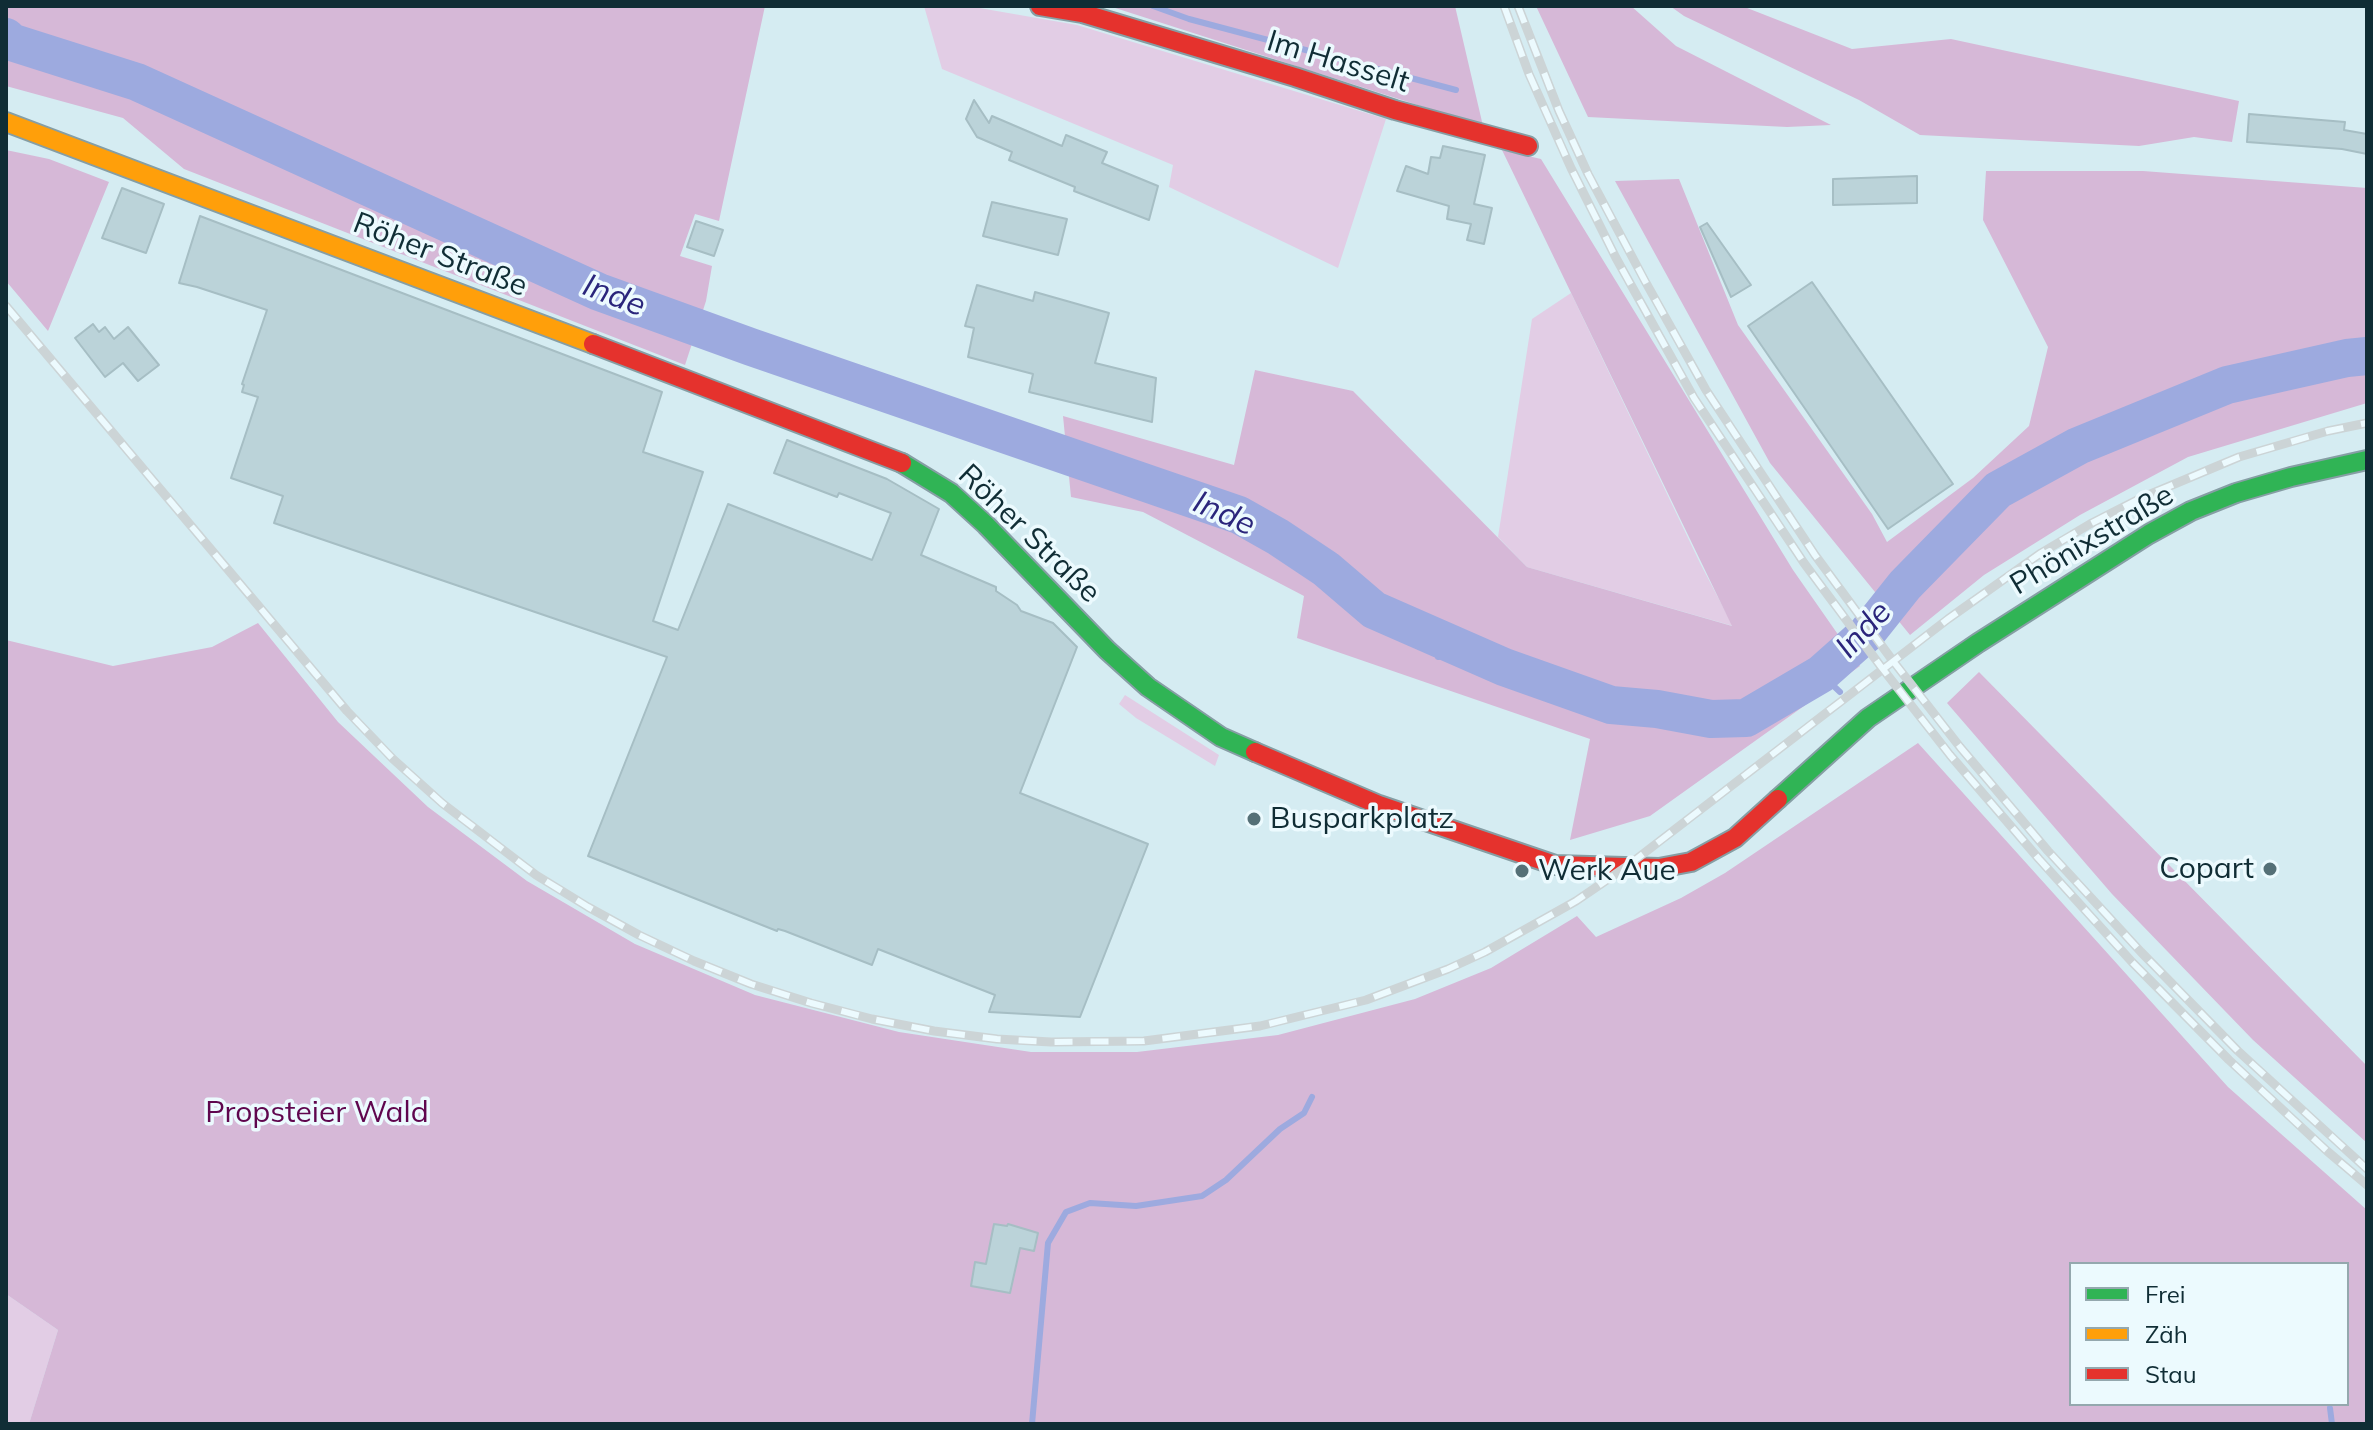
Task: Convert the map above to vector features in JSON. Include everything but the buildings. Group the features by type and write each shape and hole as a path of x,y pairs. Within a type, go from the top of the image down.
{"main road":[{"name":"Im Hasselt","path":"1040,6 1082,13 1395,110 1528,146"},
{"name":"Röher Straße","path":"6,122 902,463 951,493 1107,650 1148,687 1221,737 1379,805 1555,865 1659,868 1691,862 1735,838 1868,718"},
{"name":"Phönixstraße","path":"1868,718 1978,643 2149,534 2191,511 2236,493 2291,477 2367,460"}],"shaded area":[{"path":"924,6 968,6 1077,25 1386,119 1338,268 1169,187 1173,165 942,69"},
{"path":"1571,293 1733,626 1527,567 1498,537 1532,319"},
{"path":"1125,695 1219,755 1215,766 1136,718 1119,704"},
{"path":"6,1294 58,1330 29,1424 6,1424"}],"green space":[{"path":"6,6 765,6 719,221 695,214 680,256 712,266 706,301 685,365 184,169 123,118 6,86"},
{"path":"1109,6 1455,6 1483,126"},
{"path":"1536,6 1631,6 1676,46 1831,125 1787,127 1588,117"},
{"path":"1670,6 1742,6 1852,49 1951,39 2239,101 2232,142 2194,137 2139,146 1920,135 1859,100 1684,16"},
{"path":"6,150 49,159 109,182 48,331 6,281"},
{"path":"1502,150 1541,159 1793,570 1860,666 1650,816 1570,840 1590,739 1297,638 1304,596 1143,512 1071,497 1063,416 1234,465 1255,370 1353,391 1527,567 1732,626"},
{"path":"1986,171 2143,171 2367,188 2367,403 2188,457 2080,515 1984,575 1910,635 1770,463 1615,181 1679,179 1738,325 1872,514 1887,542 1973,478 2029,426 2048,347 1983,220"},
{"name":"Propsteier Wald","path":"258,623 338,722 428,807 527,881 635,944 755,995 899,1032 1031,1052 1137,1052 1278,1035 1415,999 1491,968 1577,916 1596,937 1681,898 1725,873 1918,743 2228,1087 2367,1210 2367,1424 29,1424 58,1330 6,1294 6,640 113,666 212,647"},
{"path":"1979,672 2367,1066 2367,1143 2253,1040 2112,894 1947,703"}],"waterway":[{"path":"1153,6 1189,19 1456,90"},
{"name":"Inde","path":"6,37 11,42 137,82 599,292 1239,515 1326,569 1374,610 1504,667 1611,705 1657,709 1711,719 1746,718 1821,674 1866,634 1905,585 1998,490 2078,446 2227,385 2367,356"},
{"path":"1438,657 1443,641"},
{"path":"1821,674 1840,692"},
{"path":"1032,1424 1048,1243 1066,1212 1090,1203 1136,1206 1202,1196 1226,1180 1280,1129 1304,1113 1312,1097"},
{"path":"2330,1408 2332,1424"}],"railway":[{"path":"1504,6 1529,74 1616,258 1694,398 1804,563 1950,755 2132,962 2229,1060 2367,1185"},
{"path":"1518,6 1559,111 1588,174 1645,281 1706,390 1815,555 1960,747 2048,851 2238,1051 2367,1169"},
{"path":"6,306 347,711 393,759 442,803 536,875 639,935 751,984 872,1019 934,1031 1051,1042 1144,1041 1260,1026 1366,1000 1485,952 1576,901 1626,867 1948,619 2041,553 2141,498 2239,457 2367,423"}],"traffic: fast":[{"path":"1778,799 1868,718 1978,643 2149,534 2191,511 2236,493 2367,460"},
{"path":"902,463 951,493 1107,650 1148,687 1221,737 1255,752"}],"traffic: slow":[{"path":"6,122 593,344"}],"traffic: jam":[{"path":"1040,6 1082,13 1395,110 1528,146"},
{"path":"593,344 902,463"},
{"path":"1255,752 1379,805 1555,865 1659,868 1691,862 1735,838 1778,799"}],"place":[{"name":"Busparkplatz","path":"1254,819"},
{"name":"Copart","path":"2270,869"},
{"name":"Werk Aue","path":"1522,871"}]}
